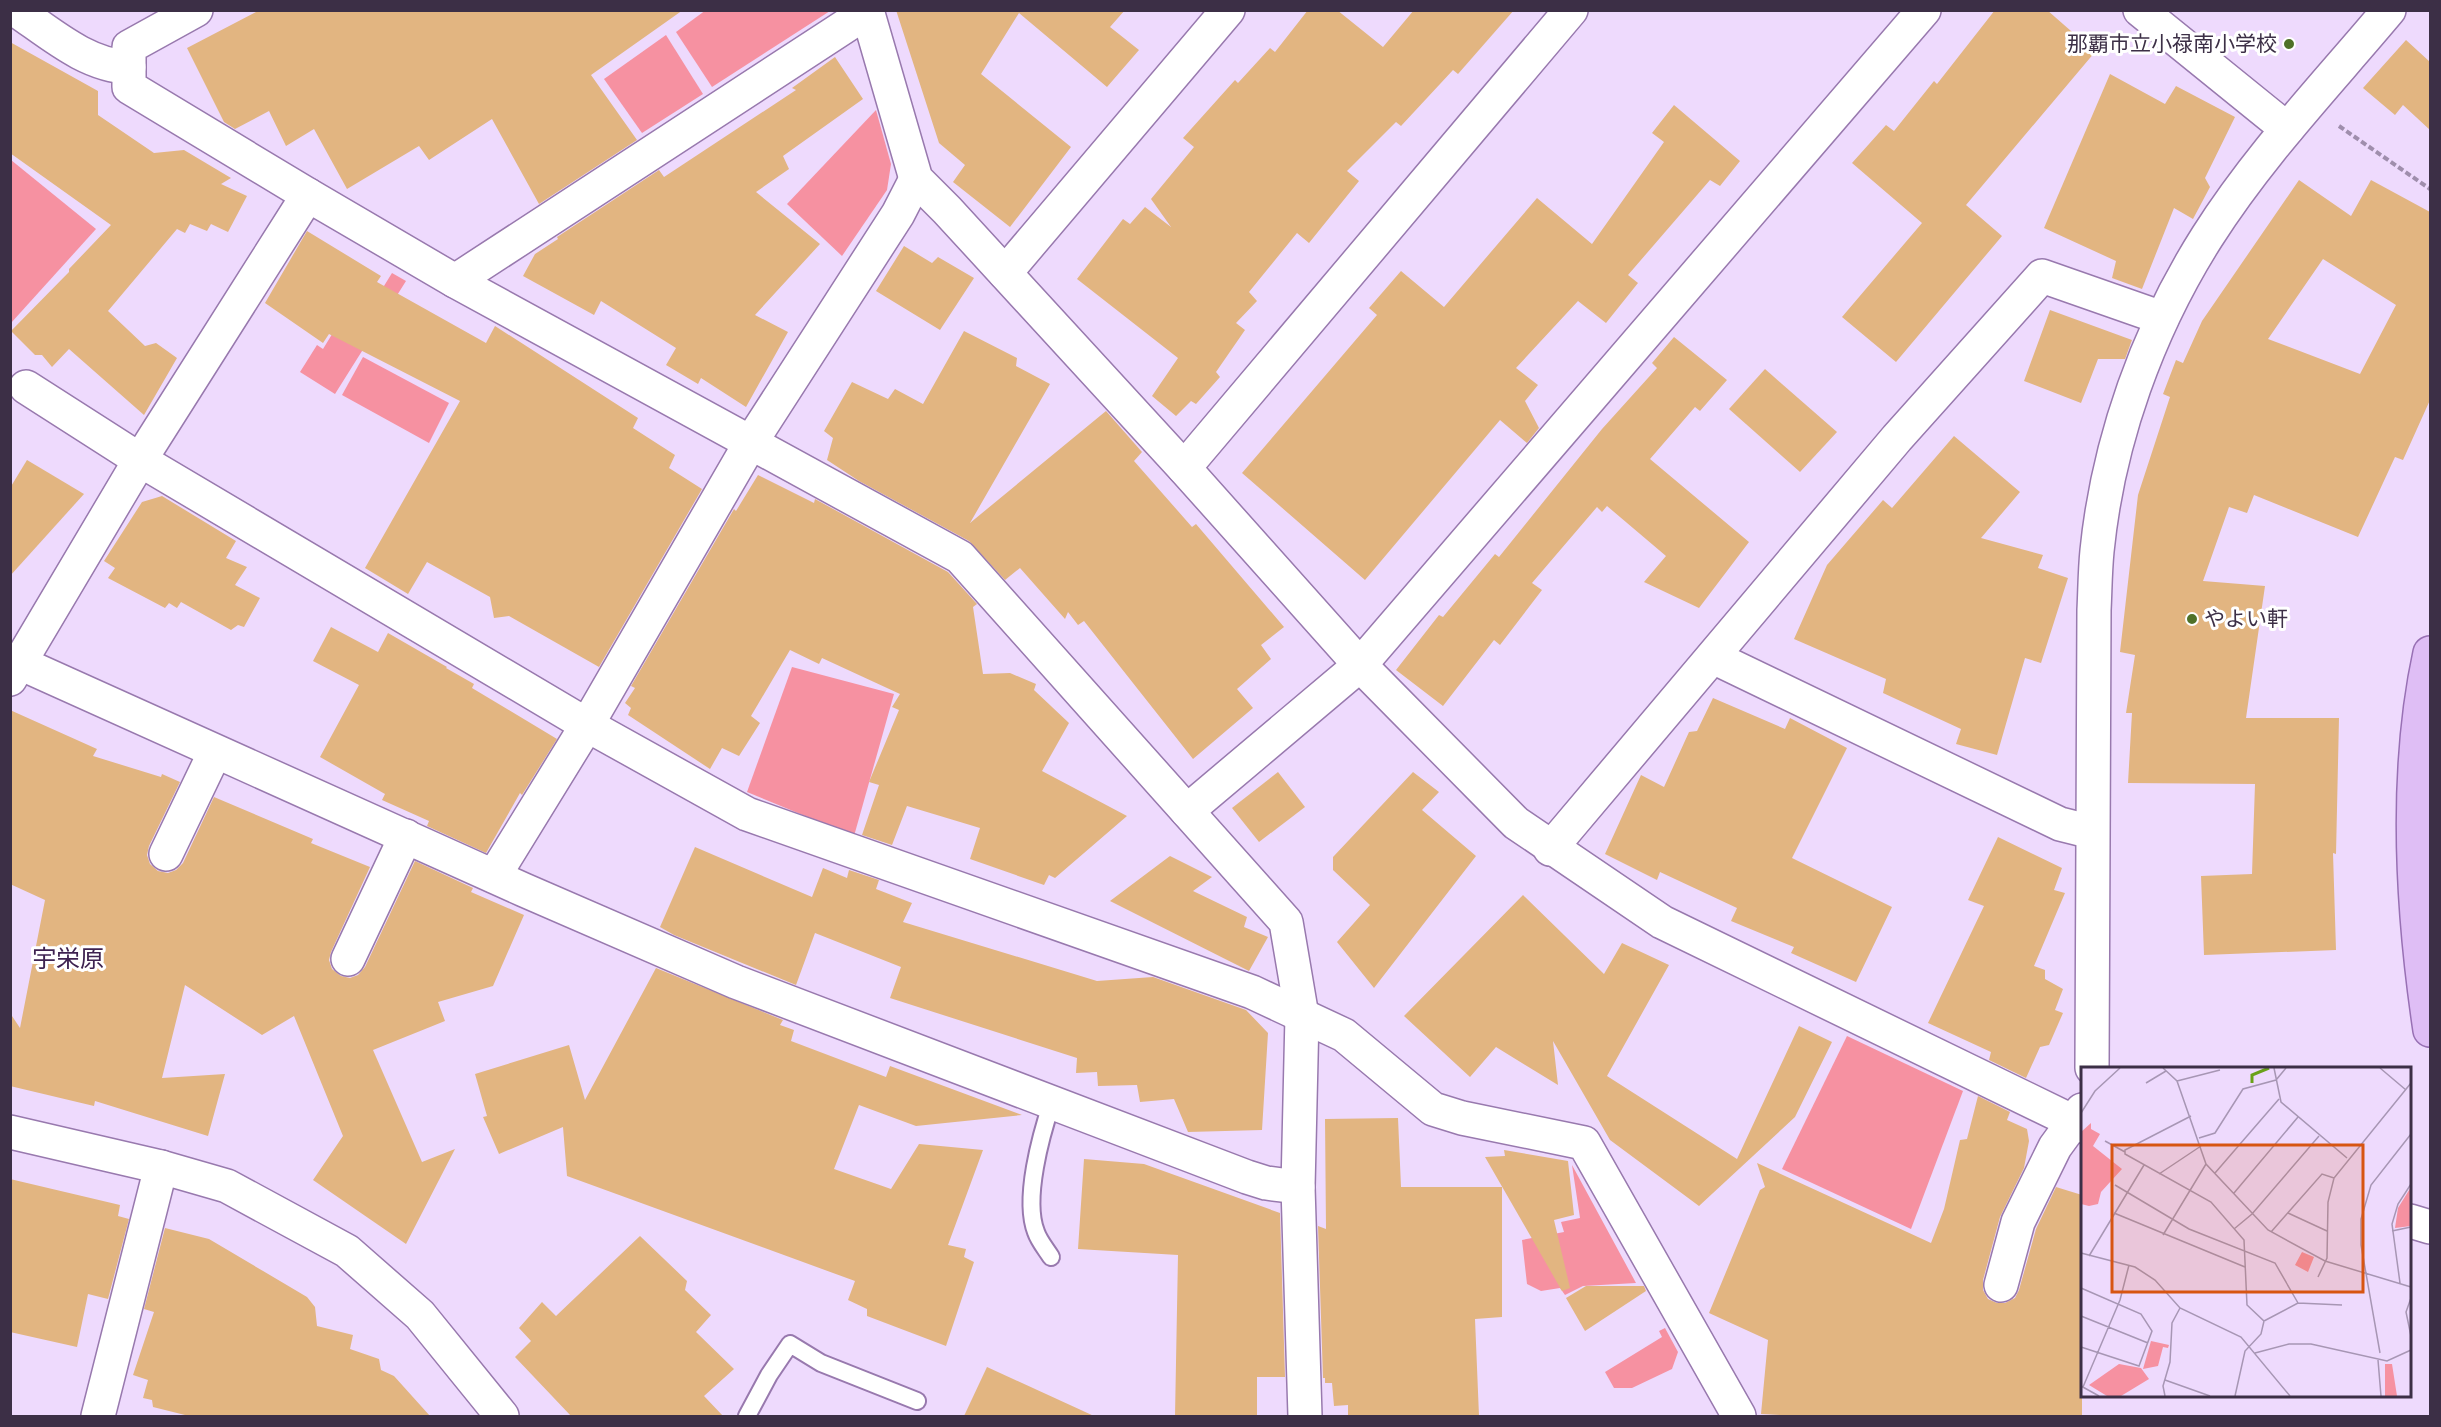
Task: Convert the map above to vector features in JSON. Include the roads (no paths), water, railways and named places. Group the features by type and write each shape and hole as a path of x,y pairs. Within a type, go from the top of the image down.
{"main road":[{"path":"2430,652 2421,714 2413,808 2416,903 2422,974 2430,1030"}],"street":[{"path":"16,10 79,52 111,67 129,67"},
{"path":"196,10 129,47 129,87 455,281 960,557 1286,922 1302,1016 1298,1187 1305,1416"},
{"path":"1005,273 1228,10"},
{"path":"1184,468 1571,10"},
{"path":"1187,811 1360,665 1924,10"},
{"path":"2140,10 2287,129"},
{"path":"2092,1067 2094,610 2097,551 2104,502 2121,433 2145,360 2162,318 2207,237 2287,129 2390,10"},
{"path":"455,281 867,11 916,179 1184,468 1360,665 1516,823 1550,849 1662,922 2080,1120 2055,1147 2018,1222 2001,1285"},
{"path":"494,876 587,725 751,442 898,214 916,179"},
{"path":"308,195 140,460 15,671 214,752 736,982 1247,1177 1266,1183 1298,1187"},
{"path":"1550,849 1897,438 2042,276 2162,318"},
{"path":"26,387 140,460 587,725 747,814 1252,992 1344,1035 1433,1109 1462,1118 1584,1143 1739,1416"},
{"path":"1713,657 2060,824 2092,832"},
{"path":"166,854 214,752"},
{"path":"348,959 406,836"},
{"path":"10,1131 161,1167 227,1186 347,1251 420,1315 502,1416"},
{"path":"98,1416 161,1167"},
{"path":"2411,1222 2430,1227"}],"lane":[{"path":"1051,1257 1035,1232 1032,1205 1037,1151 1052,1102"},
{"path":"747,1416 769,1374 790,1344 821,1363 917,1401"}],"place":[{"name":"那覇市立小禄南小学校","path":"2289,44"},
{"name":"やよい軒","path":"2192,619"}],"district":[{"name":"宇栄原","path":"68,959"}]}
